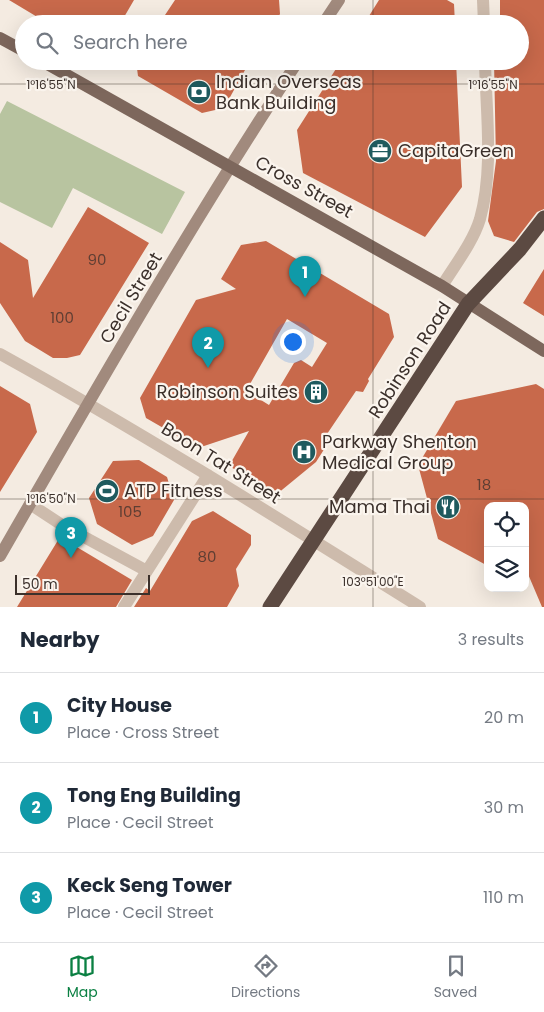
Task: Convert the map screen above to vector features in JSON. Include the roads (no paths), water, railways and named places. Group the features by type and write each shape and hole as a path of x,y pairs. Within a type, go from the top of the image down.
{"highway":[{"name":"Robinson Road","path":"270,607 468,304 520,249 544,218"}],"main road":[{"path":"329,15 339,0"},
{"path":"0,38 15,46"},
{"name":"Cross Street","path":"58,70 442,286 544,351"},
{"name":"Cecil Street","path":"0,556 88,402 230,166 292,70"}],"street":[{"path":"483,0 484,15"},
{"path":"442,286 480,220 486,187 485,70"},
{"name":"Boon Tat Street","path":"0,354 88,402 419,607"},
{"path":"124,607 208,475"},
{"path":"30,504 62,526 147,571"}],"place":[{"name":"Indian Overseas Bank Building","path":"199,92"},
{"name":"CapitaGreen","path":"380,151"},
{"name":"City House","path":"305,297"},
{"name":"Tong Eng Building","path":"208,368"},
{"name":"Robinson Suites","path":"316,392"},
{"name":"Parkway Shenton Medical Group","path":"304,452"},
{"name":"ATP Fitness","path":"107,491"},
{"name":"Mama Thai","path":"448,507"},
{"name":"Keck Seng Tower","path":"71,558"}]}
